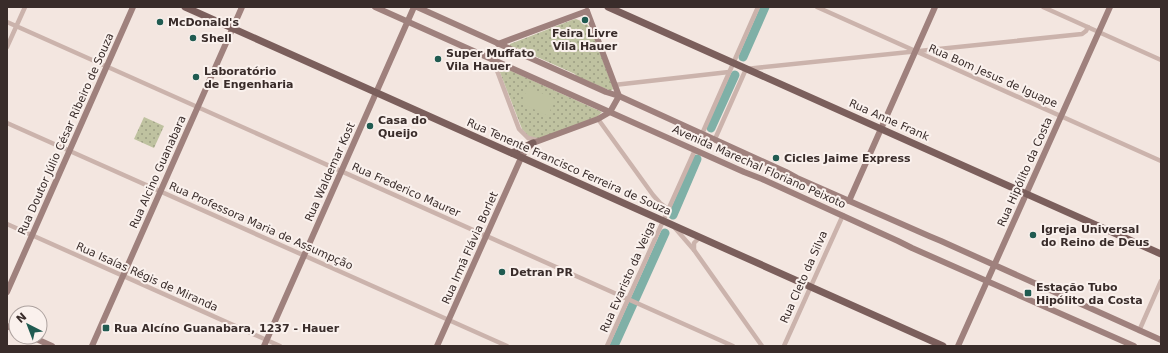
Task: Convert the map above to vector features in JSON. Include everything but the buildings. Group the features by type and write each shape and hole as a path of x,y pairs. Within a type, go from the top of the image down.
{"main road":[{"name":"Rua Tenente Francisco Ferreira de Souza","path":"185,7 944,346"},
{"name":"Rua Anne Frank","path":"608,7 1161,254"},
{"path":"512,154 537,142"}],"street":[{"path":"7,47 25,7"},
{"name":"Rua Doutor Júlio César Ribeiro de Souza","path":"7,292 133,7"},
{"name":"Rua Alcino Guanabara","path":"92,346 242,7"},
{"name":"Avenida Marechal Floriano Peixoto","path":"375,7 1133,346"},
{"name":"Avenida Marechal Floriano Peixoto","path":"415,7 606,92 619,96 849,201 1161,340"},
{"name":"Rua Waldemar Kost","path":"266,343 415,7"},
{"path":"702,134 758,7"},
{"name":"Rua Bom Jesus de Iguape","path":"817,7 1161,161"},
{"path":"849,201 935,7"},
{"path":"1043,7 1161,60"},
{"name":"Rua Hipólito da Costa","path":"958,346 1110,7"},
{"path":"493,60 519,129 528,138 537,142 598,119 610,112 619,96 588,9 498,44"},
{"name":"Rua Frederico Maurer","path":"7,22 733,346"},
{"path":"715,140 746,69 1082,34 1088,27"},
{"path":"614,85 729,72"},
{"path":"598,119 652,194 668,209"},
{"name":"Rua Professora Maria de Assumpção","path":"7,123 507,346"},
{"name":"Rua Irmã Flávia Borlet","path":"437,346 521,158 526,150 537,142"},
{"name":"Rua Evaristo da Veiga","path":"607,346 630,300 694,150"},
{"name":"Rua Cleto da Silva","path":"784,346 843,216"},
{"name":"Rua Isaías Régis de Miranda","path":"7,224 266,343 280,346"},
{"path":"673,225 694,250 762,346"},
{"path":"694,250 694,243 700,237"},
{"path":"1139,331 1161,281"}],"green space":[{"path":"576,19 586,23 591,29 612,85 613,89 611,91 517,48 514,49 509,46 510,44"},
{"path":"500,66 602,112 597,117 538,139 528,136 522,129 499,70"},
{"path":"528,87 555,99 548,116 521,103"},
{"path":"144,117 164,126 154,148 134,139"}],"waterway":[{"path":"743,57 765,7"},
{"path":"711,128 735,75"},
{"path":"673,215 697,159"},
{"path":"614,346 665,233"}],"place":[{"name":"Feira Livre Vila Hauer","path":"585,20"},
{"name":"McDonald's","path":"160,22"},
{"name":"Shell","path":"193,38"},
{"name":"Super Muffato Vila Hauer","path":"438,59"},
{"name":"Laboratório de Engenharia","path":"196,77"},
{"name":"Casa do Queijo","path":"370,126"},
{"name":"Cicles Jaime Express","path":"776,158"},
{"name":"Igreja Universal do Reino de Deus","path":"1033,235"},
{"name":"Detran PR","path":"502,272"},
{"name":"Estação Tubo Hipólito da Costa","path":"1028,293"},
{"name":"Rua Alcíno Guanabara, 1237 - Hauer","path":"106,328"}]}
